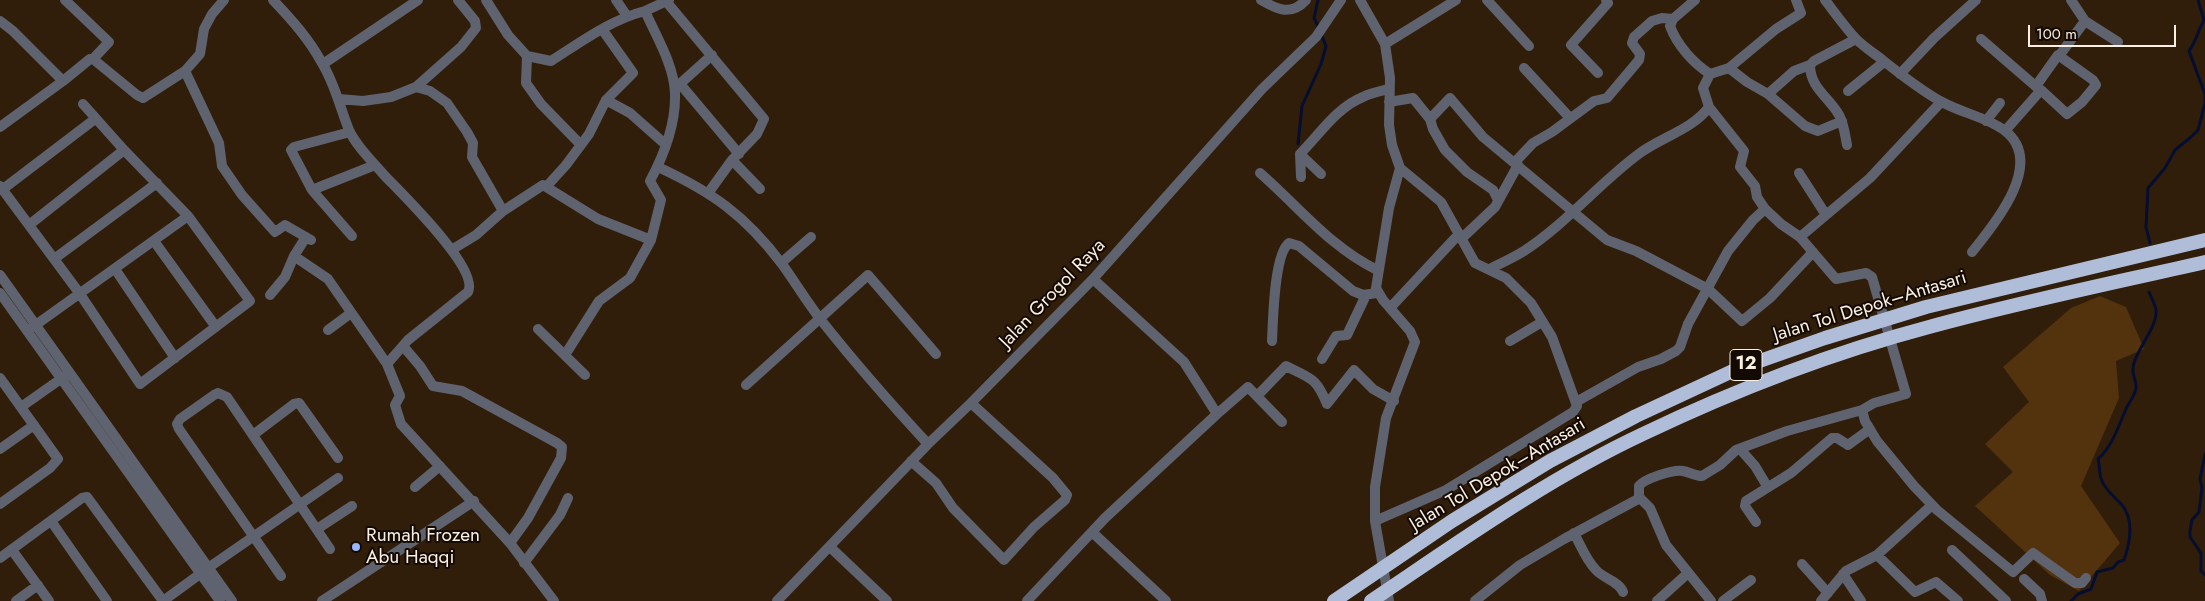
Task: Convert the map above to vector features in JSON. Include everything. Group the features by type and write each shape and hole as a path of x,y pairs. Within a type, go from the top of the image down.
{"highway":[{"name":"Jalan Tol Depok–Antasari","path":"1334,601 1452,521 1550,461 1636,416 1737,369 1826,338 1926,307 2205,240"},
{"name":"Jalan Tol Depok–Antasari","path":"1371,601 1557,481 1642,434 1742,390 1828,358 1928,327 2205,262"}],"street":[{"path":"0,127 93,58 109,42 65,0"},
{"path":"93,58 143,98 185,71 200,54 204,30 212,14 224,0"},
{"path":"273,0 300,28 323,64 339,99 350,132 375,165 453,249 470,288 468,292 403,346 387,364"},
{"path":"323,64 418,0"},
{"path":"339,99 363,101 391,96 416,87 461,46 476,28 475,21 458,0"},
{"path":"486,0 508,35 527,56 550,62 602,29 627,16 666,1 764,119 757,134 708,192"},
{"path":"616,0 627,16"},
{"path":"1261,0 1274,8 1290,10 1298,8 1306,0"},
{"name":"Jalan Grogol Raya","path":"778,601 911,461 971,404 1093,279 1262,89 1316,37 1340,0"},
{"path":"1322,359 1336,336 1347,335 1376,288 1377,270 1391,201 1400,168 1388,125 1389,70 1385,44 1360,0"},
{"path":"1385,44 1456,0"},
{"path":"1487,0 1529,46"},
{"path":"1598,73 1571,45 1608,4 1606,0"},
{"path":"1695,0 1673,19 1670,26 1674,36 1697,66 1710,74"},
{"path":"1639,498 1638,486 1643,482 1673,471 1682,471 1702,476 1740,449 1780,434 1862,410 1874,403 1906,394 1872,277 1866,272 1836,279 1800,237 1780,224 1766,209 1757,198 1755,186 1740,167 1744,151 1709,107 1703,88 1710,74 1729,68 1776,29 1801,14 1796,0"},
{"path":"1825,0 1856,40 1900,74 1942,102 2005,131 2015,142 2020,154 2021,170 2002,214 1972,252"},
{"path":"1900,74 1934,38 1976,0"},
{"path":"2071,0 2085,21 2118,42"},
{"path":"565,356 599,301 630,278 651,240 661,200 650,181 658,167 674,118 675,92 668,62 644,11"},
{"path":"1390,308 1460,236 1488,215 1495,207 1516,164 1533,143 1594,102 1607,98 1639,60 1640,54 1632,43 1634,37 1657,19 1673,19"},
{"path":"2005,131 2038,88 2055,58 2060,56 2085,21"},
{"path":"0,22 13,31 63,81"},
{"path":"547,186 566,166 589,134 606,100 633,73 602,29"},
{"path":"1981,39 2066,114 2082,102 2096,85 2093,80 2060,56"},
{"path":"1768,94 1794,71 1810,65 1814,61 1856,40"},
{"path":"712,55 681,85 760,189"},
{"path":"527,56 526,83 541,104 581,145"},
{"path":"1848,91 1884,62"},
{"path":"1810,65 1810,74 1814,82 1842,121 1847,145"},
{"path":"1524,68 1570,118"},
{"path":"1729,68 1747,82 1768,94 1805,126 1813,130 1818,131 1842,121"},
{"path":"185,71 220,143 222,166 242,195 275,232 286,225 309,239 294,256 285,277 270,295"},
{"path":"416,87 430,92 447,103 473,143 472,157 503,211"},
{"path":"1301,177 1300,154 1349,105 1363,97 1389,89"},
{"path":"1389,102 1413,98 1430,119 1433,129 1445,150 1467,172 1493,190 1498,200"},
{"path":"1430,119 1450,98 1483,137 1607,240 1636,251 1708,289 1743,322 1770,298 1813,252"},
{"path":"606,100 630,113 665,144"},
{"path":"1800,237 1870,178 1942,102"},
{"path":"1986,121 2000,103"},
{"path":"83,104 124,150 188,216 250,300 249,303 140,384 80,294 1,187 95,119"},
{"path":"1490,269 1523,251 1572,212 1618,170 1646,150 1702,117 1709,107"},
{"path":"350,132 292,148 312,190 352,236"},
{"path":"29,225 124,150"},
{"path":"1300,154 1321,174"},
{"path":"312,190 375,165"},
{"path":"658,167 708,192 739,216 781,263 820,319 928,444"},
{"path":"1375,521 1446,490 1573,412 1577,407 1557,350 1542,322 1521,290 1506,278 1475,263 1441,202 1400,168"},
{"path":"1260,173 1296,206 1320,232 1344,251 1377,270"},
{"path":"1799,174 1826,215"},
{"path":"54,259 157,183"},
{"path":"453,249 476,235 503,211 543,185 598,219 651,240"},
{"path":"1576,402 1638,367 1662,360 1680,347 1688,324 1731,247 1753,220 1766,209"},
{"path":"32,328 188,216"},
{"path":"781,263 811,236"},
{"path":"154,241 216,327"},
{"path":"1272,341 1277,271 1284,248 1289,243 1300,246 1353,291 1372,294 1390,308 1410,331 1415,342 1386,418 1375,487 1375,521 1389,601"},
{"path":"294,256 328,279 387,364 400,396 396,405 401,424 474,501 510,543 554,601"},
{"path":"115,269 175,358"},
{"path":"0,275 32,328 65,376 204,571 220,601"},
{"path":"746,385 870,275 936,354"},
{"path":"1093,279 1184,362 1217,414"},
{"path":"0,293 32,328"},
{"path":"328,330 351,313"},
{"path":"1510,341 1542,322"},
{"path":"538,329 585,375"},
{"path":"403,346 420,366 433,386 462,391 557,442 562,448 561,458 533,509 510,543"},
{"path":"1257,396 1286,366 1310,378 1319,385 1327,404 1354,370 1373,389 1394,401"},
{"path":"21,407 65,376"},
{"path":"0,378 4,392 21,407 58,459 50,468 0,504"},
{"path":"1027,601 1092,532 1248,387 1282,422"},
{"path":"281,576 177,424 180,419 218,393 227,397 330,549"},
{"path":"253,435 294,404 299,403 338,458"},
{"path":"911,461 936,483 945,498 1004,560 1034,527 1065,500 1067,495 1054,478 971,404"},
{"path":"1862,410 1870,429 1914,486 1932,505 2013,572 2033,553 2075,583 2082,583 2086,578"},
{"path":"0,449 34,425"},
{"path":"1756,522 1745,506 1745,503 1767,486 1791,473 1832,438 1837,438 1846,444 1851,444 1870,429"},
{"path":"1740,449 1755,466 1767,486"},
{"path":"415,487 440,466"},
{"path":"0,558 82,498 87,497 163,601 338,478"},
{"path":"524,562 560,515 568,498"},
{"path":"1479,600 1520,565 1639,498"},
{"path":"1639,498 1643,499 1647,504 1666,545 1710,601"},
{"path":"322,601 474,501"},
{"path":"1802,564 1825,597 1842,574 1852,566 1877,555 1932,505"},
{"path":"317,529 352,506"},
{"path":"51,521 107,601"},
{"path":"1092,532 1166,601"},
{"path":"1574,533 1594,568 1606,579 1618,584 1623,592"},
{"path":"830,547 882,599"},
{"path":"12,550 49,601"},
{"path":"1952,550 2006,601"},
{"path":"1877,555 1914,597 1930,583 1936,582 1958,601"},
{"path":"204,571 232,601"},
{"path":"1657,601 1687,574"},
{"path":"1842,574 1861,601"},
{"path":"2024,579 2040,594 2042,601"},
{"path":"1723,601 1751,580"},
{"path":"16,601 38,585"}],"shaded area":[{"path":"2100,296 2126,307 2144,349 2116,361 2119,398 2081,486 2120,543 2079,591 2050,575 1975,506 2013,472 1985,444 2029,402 2003,367 2071,308"}],"waterway":[{"path":"1318,0 1314,18 1319,28"},
{"path":"2150,243 2146,227 2148,188 2165,168 2175,150 2198,130 2205,103 2205,94 2189,51 2204,20 2198,0"},
{"path":"1298,144 1302,106 1321,64 1326,46 1321,34"},
{"path":"2071,601 2078,594 2091,589 2097,572 2113,568 2118,562 2124,560 2128,546 2129,518 2122,505 2104,485 2100,476 2098,459 2111,442 2135,391 2134,363 2156,316 2156,310 2149,292"},
{"path":"2205,454 2200,479 2202,488 2199,512 2192,520 2190,531 2190,537 2201,553 2201,571 2205,575"}],"place":[{"name":"Rumah Frozen Abu Haqqi","path":"356,547"}]}
